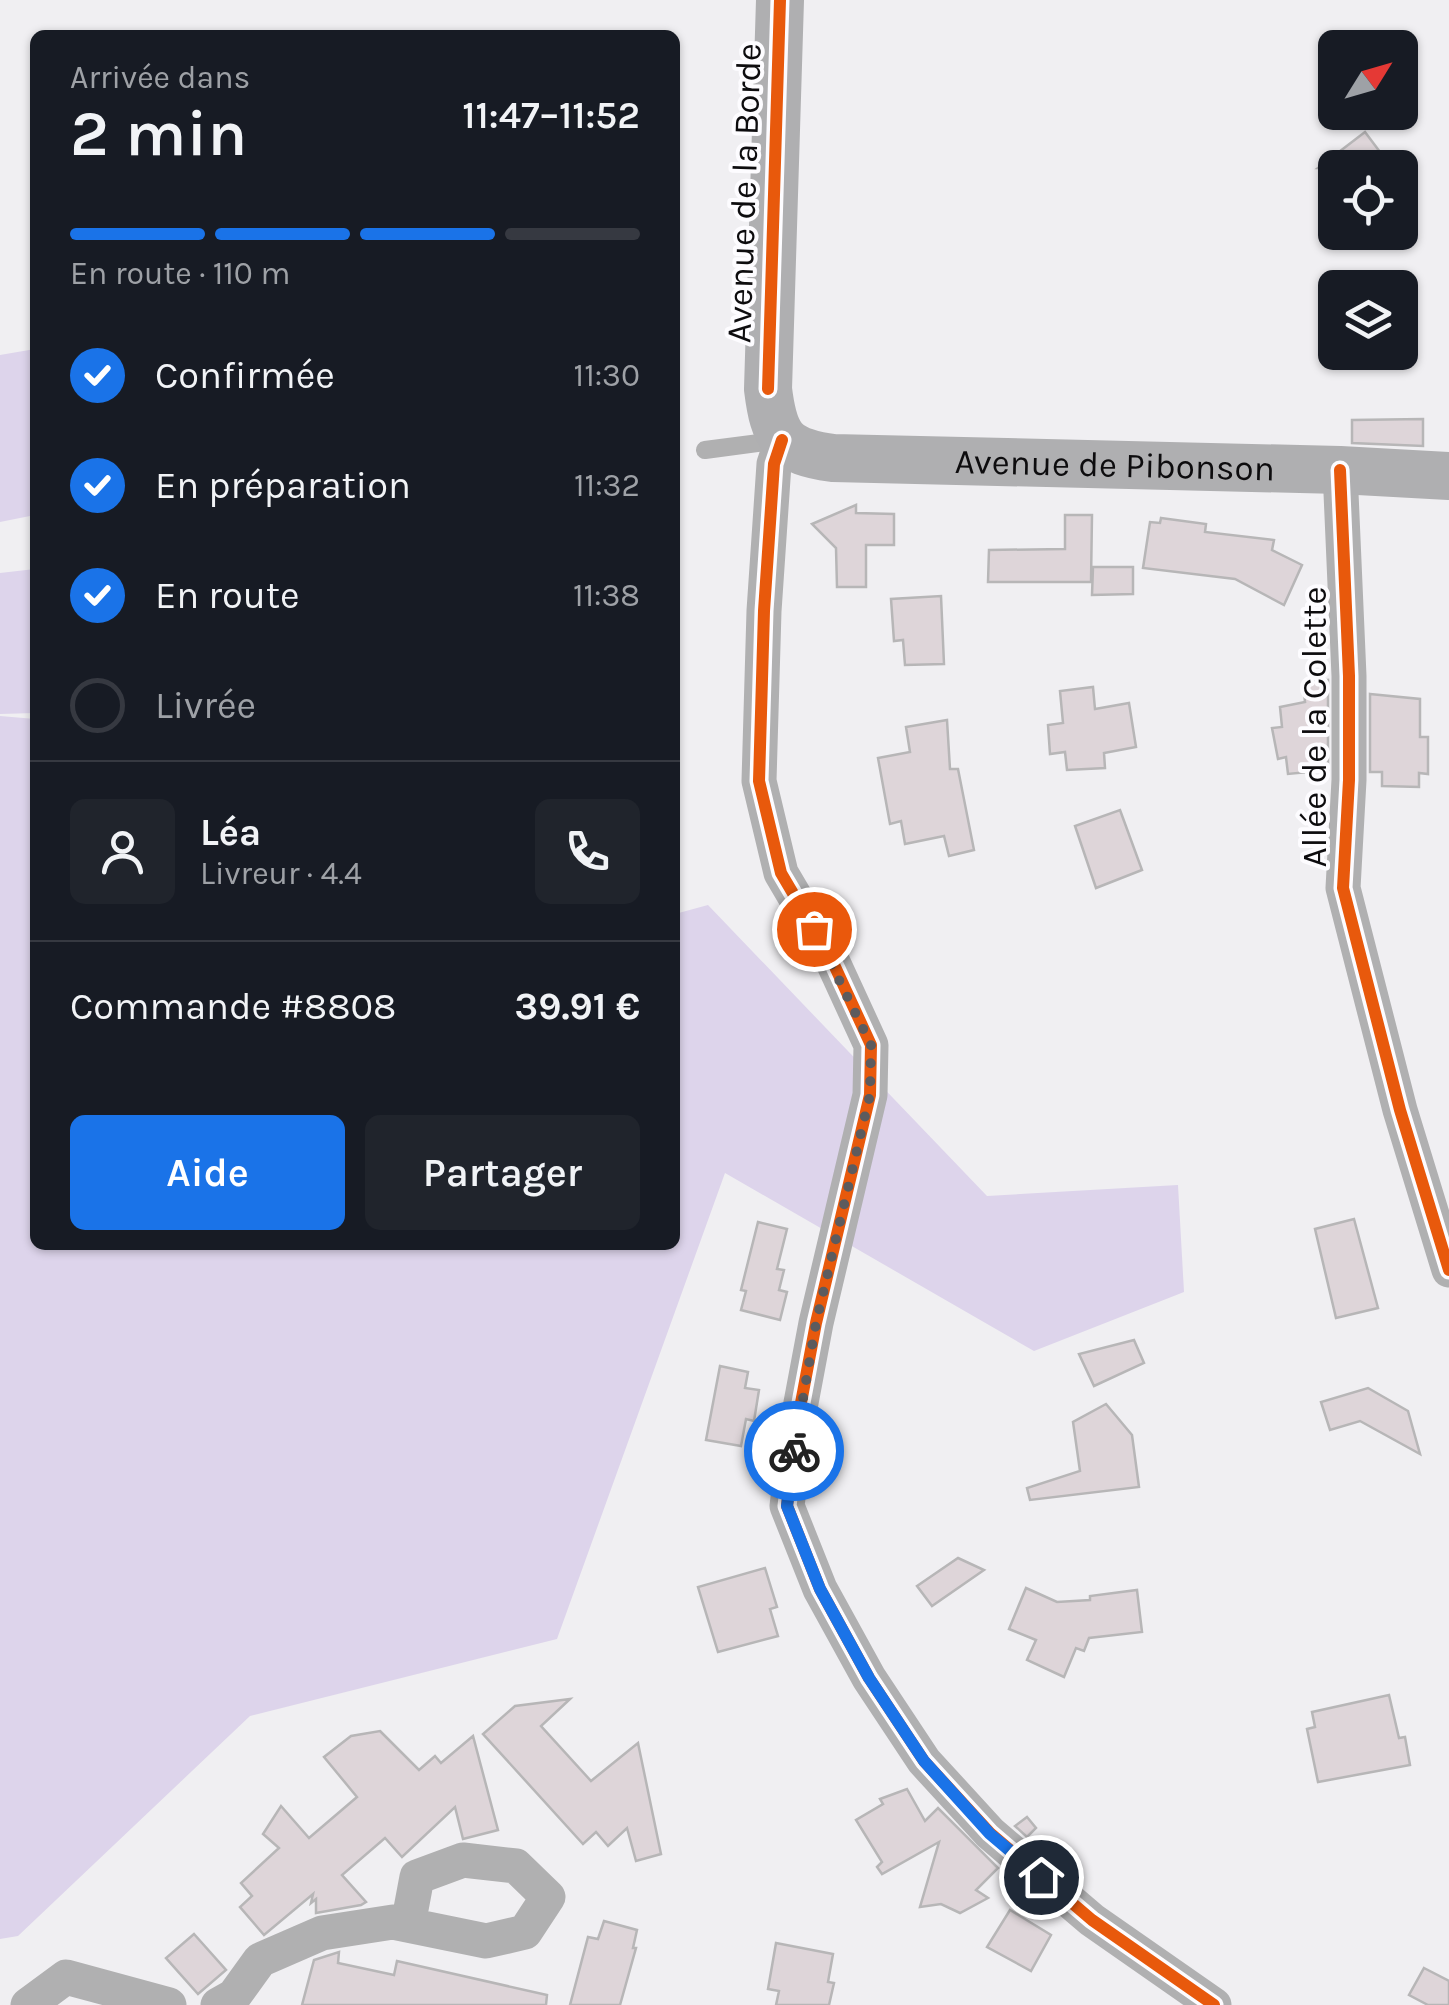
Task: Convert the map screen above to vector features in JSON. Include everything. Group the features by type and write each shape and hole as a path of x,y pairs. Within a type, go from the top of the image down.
{"street":[{"name":"Avenue de la Borde","path":"780,0 768,388 772,419 782,440"},
{"name":"Avenue de Pibonson","path":"782,440 804,454 833,458 1449,476"},
{"path":"782,440 774,464 764,611 759,781 781,872 830,958 871,1045 870,1095 816,1323 787,1506 820,1589 869,1678 924,1761 990,1834 1092,1920 1214,2005"},
{"name":"Allée de la Colette","path":"1340,470 1350,676 1344,888 1400,1110 1449,1270"},
{"path":"218,2005 234,1996 260,1960 322,1933 393,1922 408,1925"},
{"path":"28,2005 66,1976 169,2005"}],"lane":[{"path":"705,450 782,440"}],"shaded area":[{"path":"30,350 30,516 0,522 0,355"},
{"path":"30,570 30,713 0,714 0,573"},
{"path":"0,716 30,719 30,1250 680,1250 680,913 708,905 987,1196 1178,1185 1184,1292 1034,1351 725,1173 557,1639 250,1716 18,1936 0,1939"}],"building":[{"path":"1365,132 1378,150 1342,150"},
{"path":"1423,419 1423,446 1352,443 1352,420"},
{"path":"856,505 856,513 894,514 894,545 866,545 866,587 837,587 836,548 812,524"},
{"path":"1065,515 1092,515 1091,582 988,582 989,550 1065,549"},
{"path":"1161,518 1206,524 1205,532 1274,540 1272,550 1302,565 1284,605 1235,579 1143,568 1150,522 1160,523"},
{"path":"1093,567 1133,567 1133,594 1092,595"},
{"path":"941,596 944,664 905,665 903,640 894,641 891,599"},
{"path":"1328,680 1328,770 1288,774 1286,757 1278,759 1272,728 1282,727 1280,707 1305,702 1308,682"},
{"path":"1093,687 1095,709 1129,703 1136,747 1104,753 1105,768 1067,770 1065,752 1050,754 1048,725 1063,723 1060,691"},
{"path":"1370,694 1420,699 1420,737 1428,737 1428,774 1419,773 1419,787 1382,786 1382,772 1370,772"},
{"path":"947,720 950,769 958,769 974,850 949,856 944,836 905,844 901,821 890,824 878,758 910,752 906,727"},
{"path":"1120,810 1142,870 1096,888 1075,826"},
{"path":"1354,1219 1378,1308 1336,1318 1315,1229"},
{"path":"758,1222 787,1229 777,1269 784,1270 779,1290 787,1292 780,1320 741,1310 746,1291 741,1290"},
{"path":"1134,1340 1144,1363 1094,1386 1079,1354"},
{"path":"720,1366 748,1372 745,1388 759,1390 754,1421 746,1419 741,1446 706,1440"},
{"path":"1368,1388 1408,1411 1420,1454 1360,1421 1330,1430 1321,1402"},
{"path":"1106,1404 1132,1435 1139,1487 1030,1500 1027,1488 1080,1471 1073,1422"},
{"path":"958,1558 984,1570 932,1606 917,1586"},
{"path":"765,1568 777,1607 770,1609 778,1636 718,1652 698,1587"},
{"path":"1026,1588 1057,1602 1137,1590 1142,1632 1089,1638 1084,1651 1076,1648 1064,1677 1027,1660 1036,1640 1009,1629"},
{"path":"1389,1695 1399,1738 1405,1737 1410,1765 1318,1782 1307,1729 1315,1727 1312,1712"},
{"path":"570,1699 541,1726 591,1781 638,1743 661,1854 636,1861 627,1828 608,1846 596,1832 583,1844 483,1734 515,1706"},
{"path":"380,1731 419,1770 435,1756 441,1763 473,1736 498,1830 463,1839 455,1807 402,1857 385,1838 342,1875 366,1902 316,1913 316,1899 311,1903 313,1894 264,1935 240,1907 252,1896 241,1883 279,1848 263,1834 281,1806 309,1838 357,1797 324,1757 351,1736"},
{"path":"907,1789 925,1821 938,1808 998,1868 976,1890 988,1898 960,1913 941,1904 920,1907 939,1842 882,1874 877,1867 882,1862 856,1820 883,1804 880,1799"},
{"path":"1027,1817 1036,1828 1027,1837 1015,1826"},
{"path":"1010,1910 1051,1935 1031,1971 987,1947"},
{"path":"604,1921 637,1930 636,1948 620,2005 570,2005 588,1937 598,1939"},
{"path":"194,1934 226,1970 198,1994 166,1958"},
{"path":"776,1943 833,1954 828,1982 834,1983 829,2005 776,2005 779,1991 768,1989"},
{"path":"339,1952 338,1963 394,1975 397,1961 547,1995 546,2005 302,2005 314,1960"},
{"path":"1424,1968 1449,1981 1449,2005 1428,2005 1409,1995"}],"cycle path":[{"path":"768,389 780,0"},
{"path":"782,440 774,464 764,611 759,781 781,873 831,958 871,1045 870,1095 816,1323 787,1506 820,1589 869,1678 924,1761 990,1833 1092,1920 1214,2005"},
{"path":"1340,470 1349,676 1343,888 1400,1110 1449,1270"}],"way so far":[{"path":"794,1451 816,1323 870,1095 871,1045 814,929"}],"route":[{"path":"794,1451 787,1506 820,1589 869,1678 924,1761 990,1834 1041,1877"}]}
